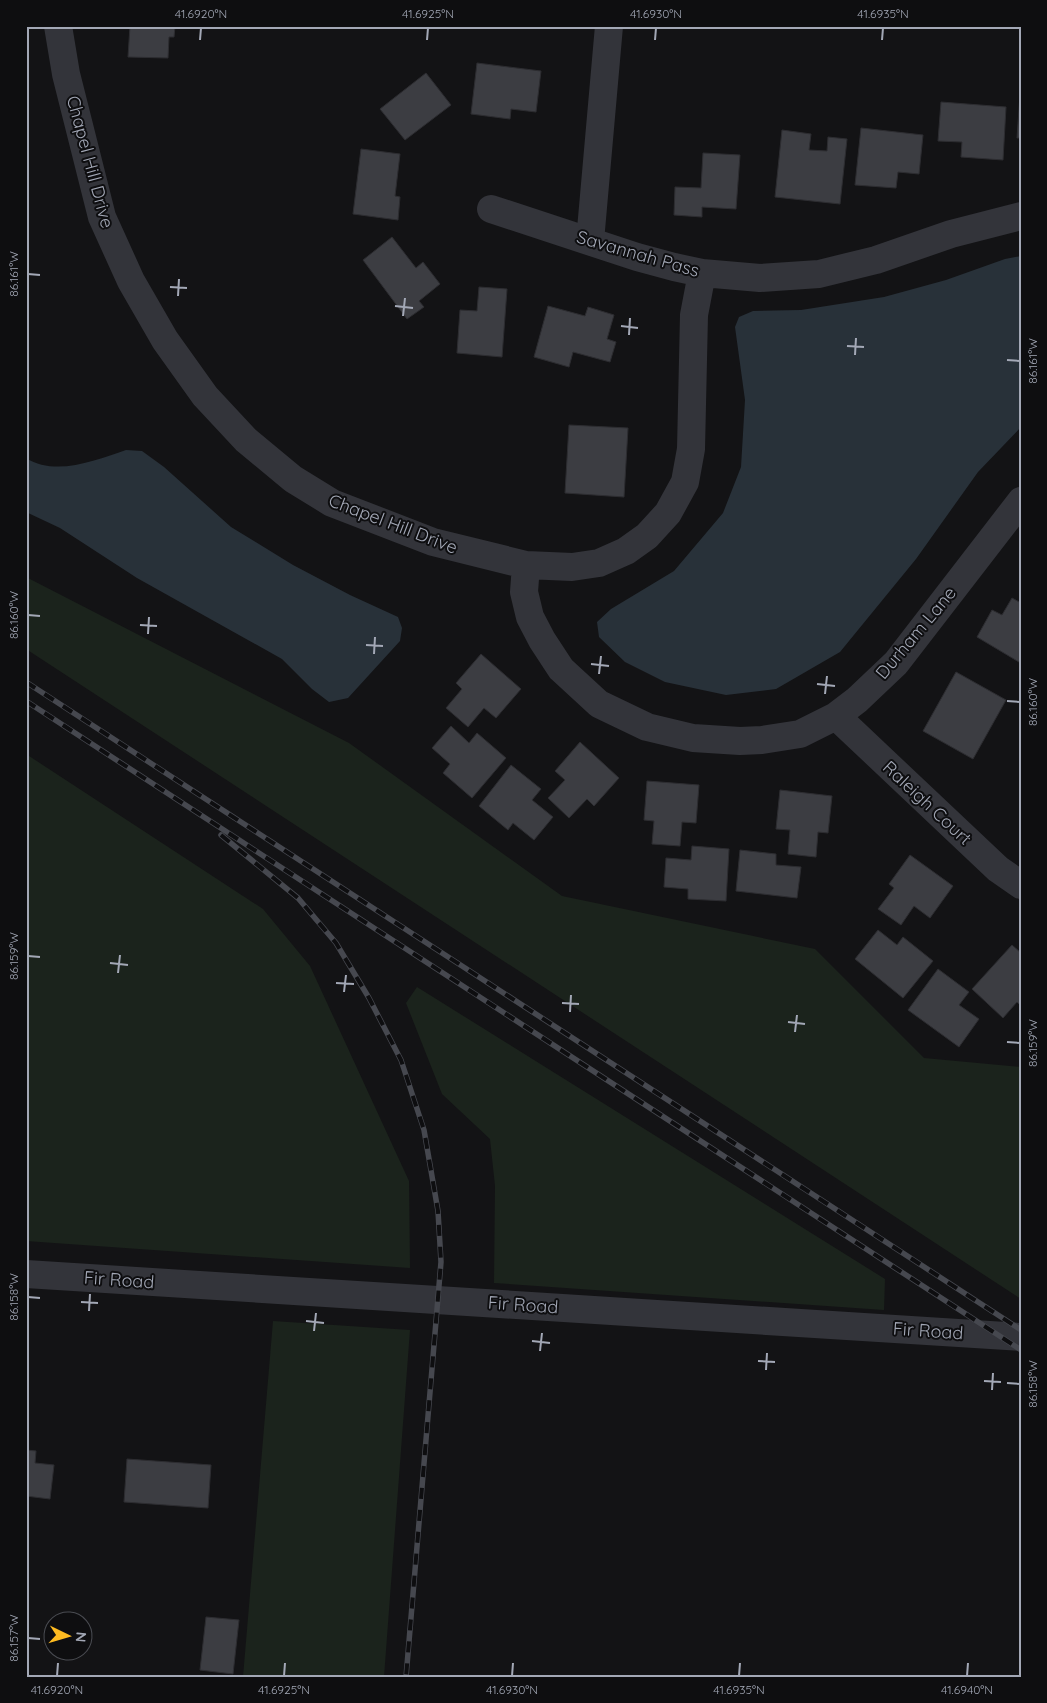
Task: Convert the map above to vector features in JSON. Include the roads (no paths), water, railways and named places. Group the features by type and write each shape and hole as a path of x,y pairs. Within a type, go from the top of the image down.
{"street":[{"name":"Chapel Hill Drive","path":"58,26 66,74 102,217 131,282 160,332 205,396 246,440 294,479 332,503 433,542 526,565 572,566 599,563 626,551 647,536 668,512 685,482 691,450 694,315 702,273"},
{"path":"590,241 609,26"},
{"name":"Savannah Pass","path":"491,209 637,257 702,273 760,278 819,274 876,260 951,234 1021,216"},
{"name":"Durham Lane","path":"526,565 524,592 530,617 542,640 561,669 600,704 648,727 693,738 740,742 800,734 836,716 857,700 896,663 1021,501"},
{"name":"Raleigh Court","path":"836,716 998,869 1021,885"},
{"name":"Fir Road","path":"26,1274 1021,1337"}],"railway":[{"path":"26,682 1021,1330"},
{"path":"26,701 1021,1350"},
{"path":"221,835 298,898 336,943 369,998 401,1060 424,1130 438,1211 441,1262 406,1677"}]}
